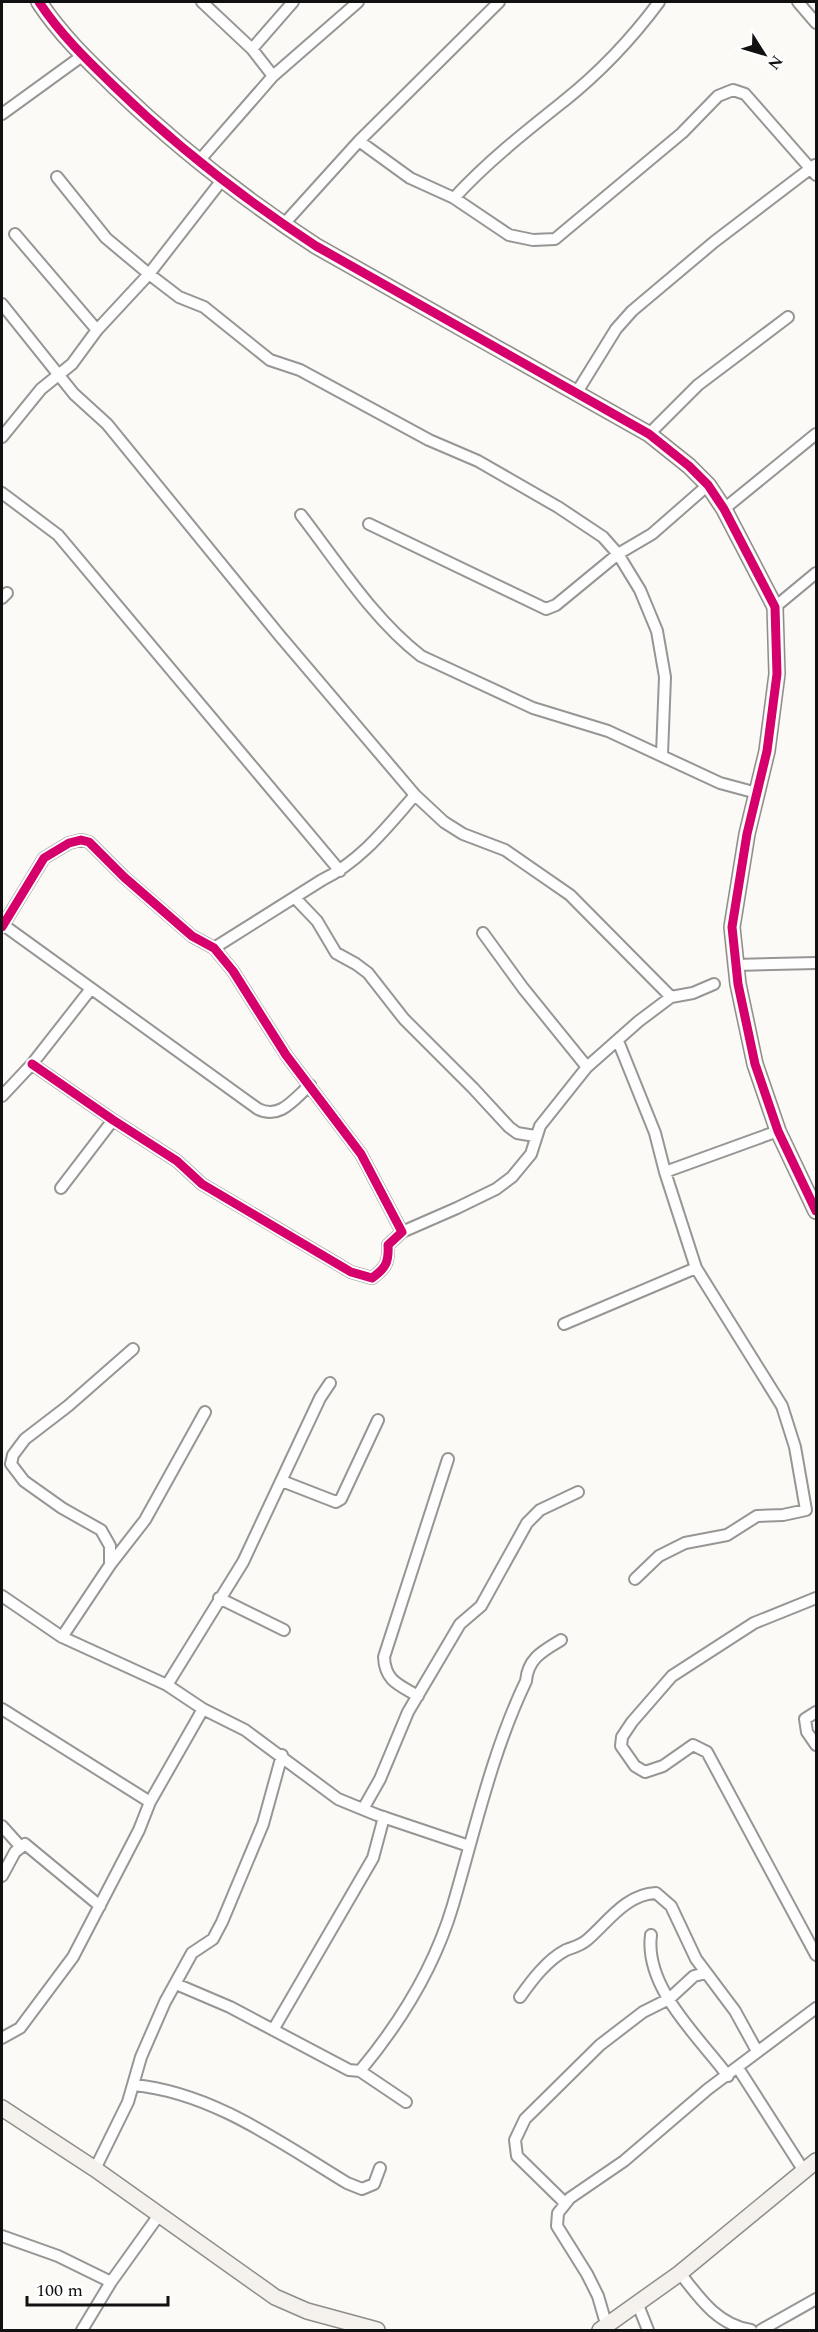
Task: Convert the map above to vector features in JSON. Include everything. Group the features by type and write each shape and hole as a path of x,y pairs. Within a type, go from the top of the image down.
{"street":[{"path":"39,2 50,19 82,56 198,162 222,180 316,246 649,434 689,466 708,485 724,509 775,607 777,674 767,751 747,834 732,927 735,965 750,1045 778,1131 816,1211"},
{"path":"202,2 252,49 273,76"},
{"path":"252,49 293,2"},
{"path":"198,162 273,76 358,2"},
{"path":"284,225 359,141 499,2"},
{"path":"454,198 522,132 566,100 640,27 659,2"},
{"path":"798,2 816,23"},
{"path":"2,114 82,56"},
{"path":"359,141 410,178 454,198 509,235 533,240 555,239 682,133 718,96 733,90 745,94 815,169 714,242 632,311 616,329 577,392"},
{"path":"57,177 106,238 179,297 204,307 270,360 300,370 429,440 478,461 558,507 603,537 618,554 640,590 663,652 665,677 662,754"},
{"path":"4,429 41,389 72,364 97,330 149,274 222,180"},
{"path":"15,234 97,330"},
{"path":"2,304 58,376 107,424 272,627 415,795 444,822 463,834 505,850 540,872 570,895 671,997"},
{"path":"649,434 698,385 788,317"},
{"path":"724,509 816,434"},
{"path":"369,524 540,609 556,605 618,554 652,534 708,485"},
{"path":"2,493 58,535 340,871"},
{"path":"301,515 365,599 405,644 421,656 533,708 608,731 662,754 720,783 757,793"},
{"path":"775,607 816,573"},
{"path":"214,948 340,871 372,844 415,795"},
{"path":"310,1085 280,1112 269,1114 90,990 2,925 44,858 58,847 81,840 99,849 124,877 192,936 214,948 233,971 273,1036 310,1085 361,1154 402,1232"},
{"path":"295,898 317,921 336,953 368,974 404,1019 509,1127 518,1133 535,1136"},
{"path":"483,933 523,988 587,1067"},
{"path":"735,965 816,963"},
{"path":"32,1064 177,1161 202,1184 351,1272 372,1278 384,1270 389,1259 388,1245 402,1232 496,1189 512,1177 531,1155 535,1136 587,1067 671,997 693,993 714,984"},
{"path":"2,1096 32,1064 90,990"},
{"path":"618,1041 655,1133 696,1268 772,1385 782,1406 799,1464 806,1510 783,1515 757,1516 727,1535 685,1543 659,1556 635,1580"},
{"path":"61,1188 113,1120"},
{"path":"665,1172 778,1131"},
{"path":"564,1324 696,1268"},
{"path":"110,1564 110,1546 101,1530 62,1508 24,1481 11,1464 13,1455 26,1439 134,1349"},
{"path":"167,1685 243,1562 320,1398 330,1383"},
{"path":"62,1637 110,1564 145,1520 205,1412"},
{"path":"282,1481 336,1502 341,1499 378,1420"},
{"path":"418,1696 396,1684 385,1671 384,1657 448,1459"},
{"path":"363,1809 418,1696 460,1624 481,1606 527,1523 540,1510 578,1492"},
{"path":"2,1611 5,1598 62,1637 167,1685 203,1709 245,1730 282,1755 327,1793 384,1817 469,1846"},
{"path":"219,1598 284,1630"},
{"path":"816,1598 754,1623 672,1676 659,1688 632,1722 622,1737 621,1746 630,1760 645,1772 663,1766 693,1745 707,1752 816,1955"},
{"path":"360,2071 402,2014 429,1965 453,1906 494,1764 526,1681 527,1671 534,1657 561,1640"},
{"path":"2,1709 150,1802"},
{"path":"2,2038 20,2028 73,1957 139,1830 150,1802 203,1709"},
{"path":"816,1712 805,1719 807,1732 816,1745"},
{"path":"95,2169 120,2122 141,2057 176,1984 192,1953 213,1939 222,1922 263,1824 282,1755"},
{"path":"273,2030 373,1858 384,1817"},
{"path":"2,1826 20,1846 29,1846 100,1906"},
{"path":"2,1876 20,1846"},
{"path":"520,1997 545,1966 566,1950 582,1944 602,1924 628,1904 649,1893 660,1895 671,1905 705,1973 735,2012 757,2051"},
{"path":"651,1935 653,1961 678,2017 728,2076"},
{"path":"564,2203 517,2156 514,2149 519,2129 525,2119 600,2045 643,2012 669,1999 694,1976 705,1973"},
{"path":"176,1984 230,2007 349,2070 360,2071 406,2102"},
{"path":"738,2068 810,2166 680,2273 604,2329 598,2296 587,2274 556,2226 558,2213 564,2203 624,2161 708,2090 816,2008"},
{"path":"133,2085 174,2091 222,2111 347,2183 362,2189 374,2184 380,2168"},
{"path":"2,2108 95,2169 275,2297 307,2311 376,2331"},
{"path":"82,2331 111,2282 159,2215"},
{"path":"2,2236 58,2256 111,2282"},
{"path":"680,2273 715,2315 726,2323 752,2331"},
{"path":"761,2331 816,2299"},
{"path":"638,2305 648,2331"}],"cycle path":[{"path":"39,2 65,36 115,87 162,131 237,191 316,246 649,434 689,466 708,485 724,509 775,607 777,674 767,751 747,834 732,927 738,984 755,1064 778,1131 816,1211"},
{"path":"2,927 44,858 69,843 81,840 89,842 124,877 192,936 214,948 233,971 286,1055 361,1154 402,1232 388,1245 386,1264 372,1278 351,1272 202,1184 177,1161 32,1064"}]}
